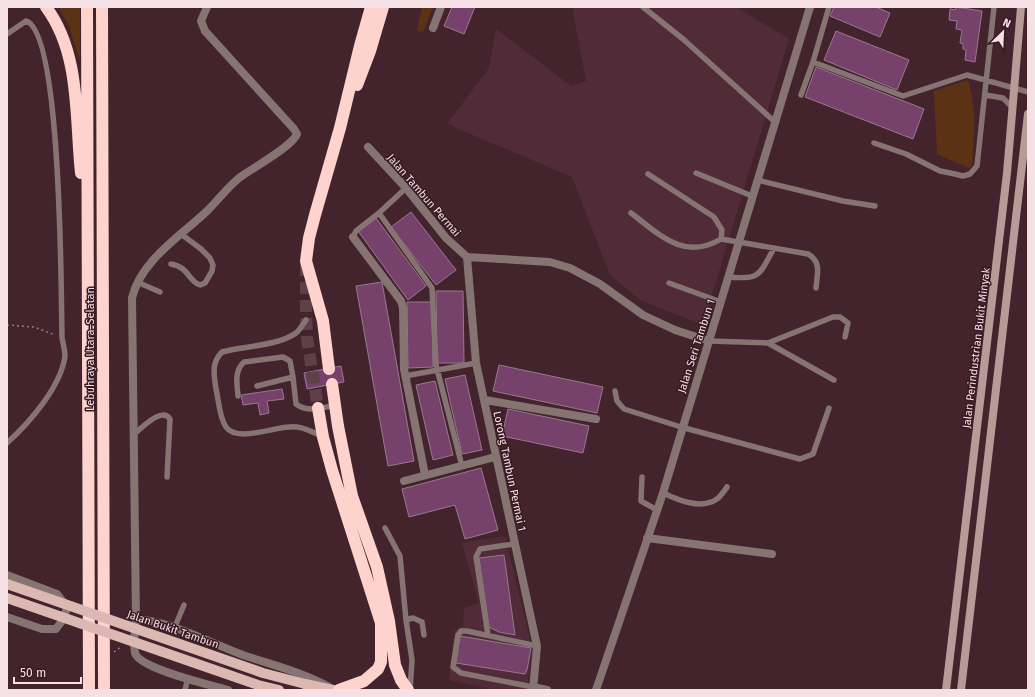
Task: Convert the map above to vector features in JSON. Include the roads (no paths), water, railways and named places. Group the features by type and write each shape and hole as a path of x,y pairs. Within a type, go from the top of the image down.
{"highway":[{"path":"46,7 58,28 69,59 76,101 80,161 88,218"},
{"name":"Lebuhraya Utara–Selatan","path":"87,7 89,690"},
{"name":"Lebuhraya Utara–Selatan","path":"102,7 104,690"},
{"path":"101,59 110,7"},
{"path":"329,368 323,321 306,261 313,223 340,128 371,7"},
{"path":"340,128 370,51 383,7"},
{"path":"332,384 352,496 377,567 389,621 395,664 401,680 409,690"},
{"path":"318,408 323,437 332,470 381,623 381,662 378,669 364,681 339,690"}],"main road":[{"name":"Jalan Perindustrian Bukit Minyak","path":"946,690 1013,109 1021,7"},
{"path":"961,690 1028,114"},
{"name":"Jalan Bukit Tambun","path":"7,584 263,673 334,690"},
{"path":"7,598 258,685 278,690"}],"street":[{"path":"207,7 201,21 204,31 294,129 296,134 290,145 239,179 180,234 154,260 137,282 132,298 136,654 140,661 155,668 228,690"},
{"path":"433,28 441,7"},
{"name":"Jalan Seri Tambun 1","path":"596,690 663,494 681,427 722,302 737,243 810,7"},
{"name":"Jalan Tambun Permai","path":"368,147 406,188 446,238 467,257"},
{"path":"353,237 401,301 403,308 406,376 425,475"},
{"path":"467,257 550,262 570,268 600,284 643,315 675,330 709,341"},
{"name":"Lorong Tambun Permai 1","path":"467,257 476,363 536,646 533,689"},
{"path":"484,400 596,419"},
{"path":"404,481 496,457"},
{"path":"648,538 772,554"},
{"path":"7,575 57,594 67,607 64,618 56,629 42,629 7,617"},
{"path":"136,619 157,622 244,655 310,676 334,690"},
{"path":"533,689 547,690"}],"lane":[{"path":"643,7 683,39 775,122"},
{"path":"801,95 813,62 829,7"},
{"path":"874,143 906,154 940,171 963,176 970,174 977,166 994,7"},
{"path":"7,34 26,21 33,25 40,42 48,78 54,118 58,170 62,338 65,356 58,377 45,401 7,443"},
{"path":"813,62 903,96 962,76 977,77 987,82 1028,92"},
{"path":"985,95 1003,98 1009,102 1013,109"},
{"path":"696,172 752,196"},
{"path":"648,174 714,216 722,230 721,239"},
{"path":"757,180 843,201 875,206"},
{"path":"353,237 356,231 379,213 406,188"},
{"path":"379,213 432,288 437,370 462,466"},
{"path":"631,214 665,238 683,247 709,246 721,239 737,243 799,252 814,258 818,264 816,288"},
{"path":"171,264 178,265 185,270 197,284 200,285 205,283 212,271 213,264 210,258 180,234"},
{"path":"728,277 749,279 756,276 762,271 774,248"},
{"path":"137,282 160,292"},
{"path":"669,283 722,302"},
{"path":"709,341 768,343 833,317 840,317 848,323 845,337"},
{"path":"306,320 296,332 286,338 222,352 214,363 214,374 222,420 227,429 235,434 298,427 323,437"},
{"path":"768,343 834,380"},
{"path":"238,396 238,372 240,366 244,362 283,356 290,361 296,404 307,410 335,405"},
{"path":"406,376 476,363"},
{"path":"257,386 293,377"},
{"path":"615,391 616,401 624,408 681,427 800,459 813,454 829,408"},
{"path":"134,434 159,415 168,416 170,419 167,477"},
{"path":"642,477 641,501 657,510"},
{"path":"663,494 681,501 699,504 717,499 727,487"},
{"path":"385,528 400,556 406,620 412,660 409,690"},
{"path":"488,635 476,557 480,550 514,544"},
{"path":"174,629 184,605"},
{"path":"406,620 413,618 422,622 424,635"},
{"path":"533,689 460,673 453,667 458,634 461,631 467,630 536,646"},
{"path":"185,690 188,678"}],"tunnel":[{"path":"306,264 307,338 318,408"}]}
